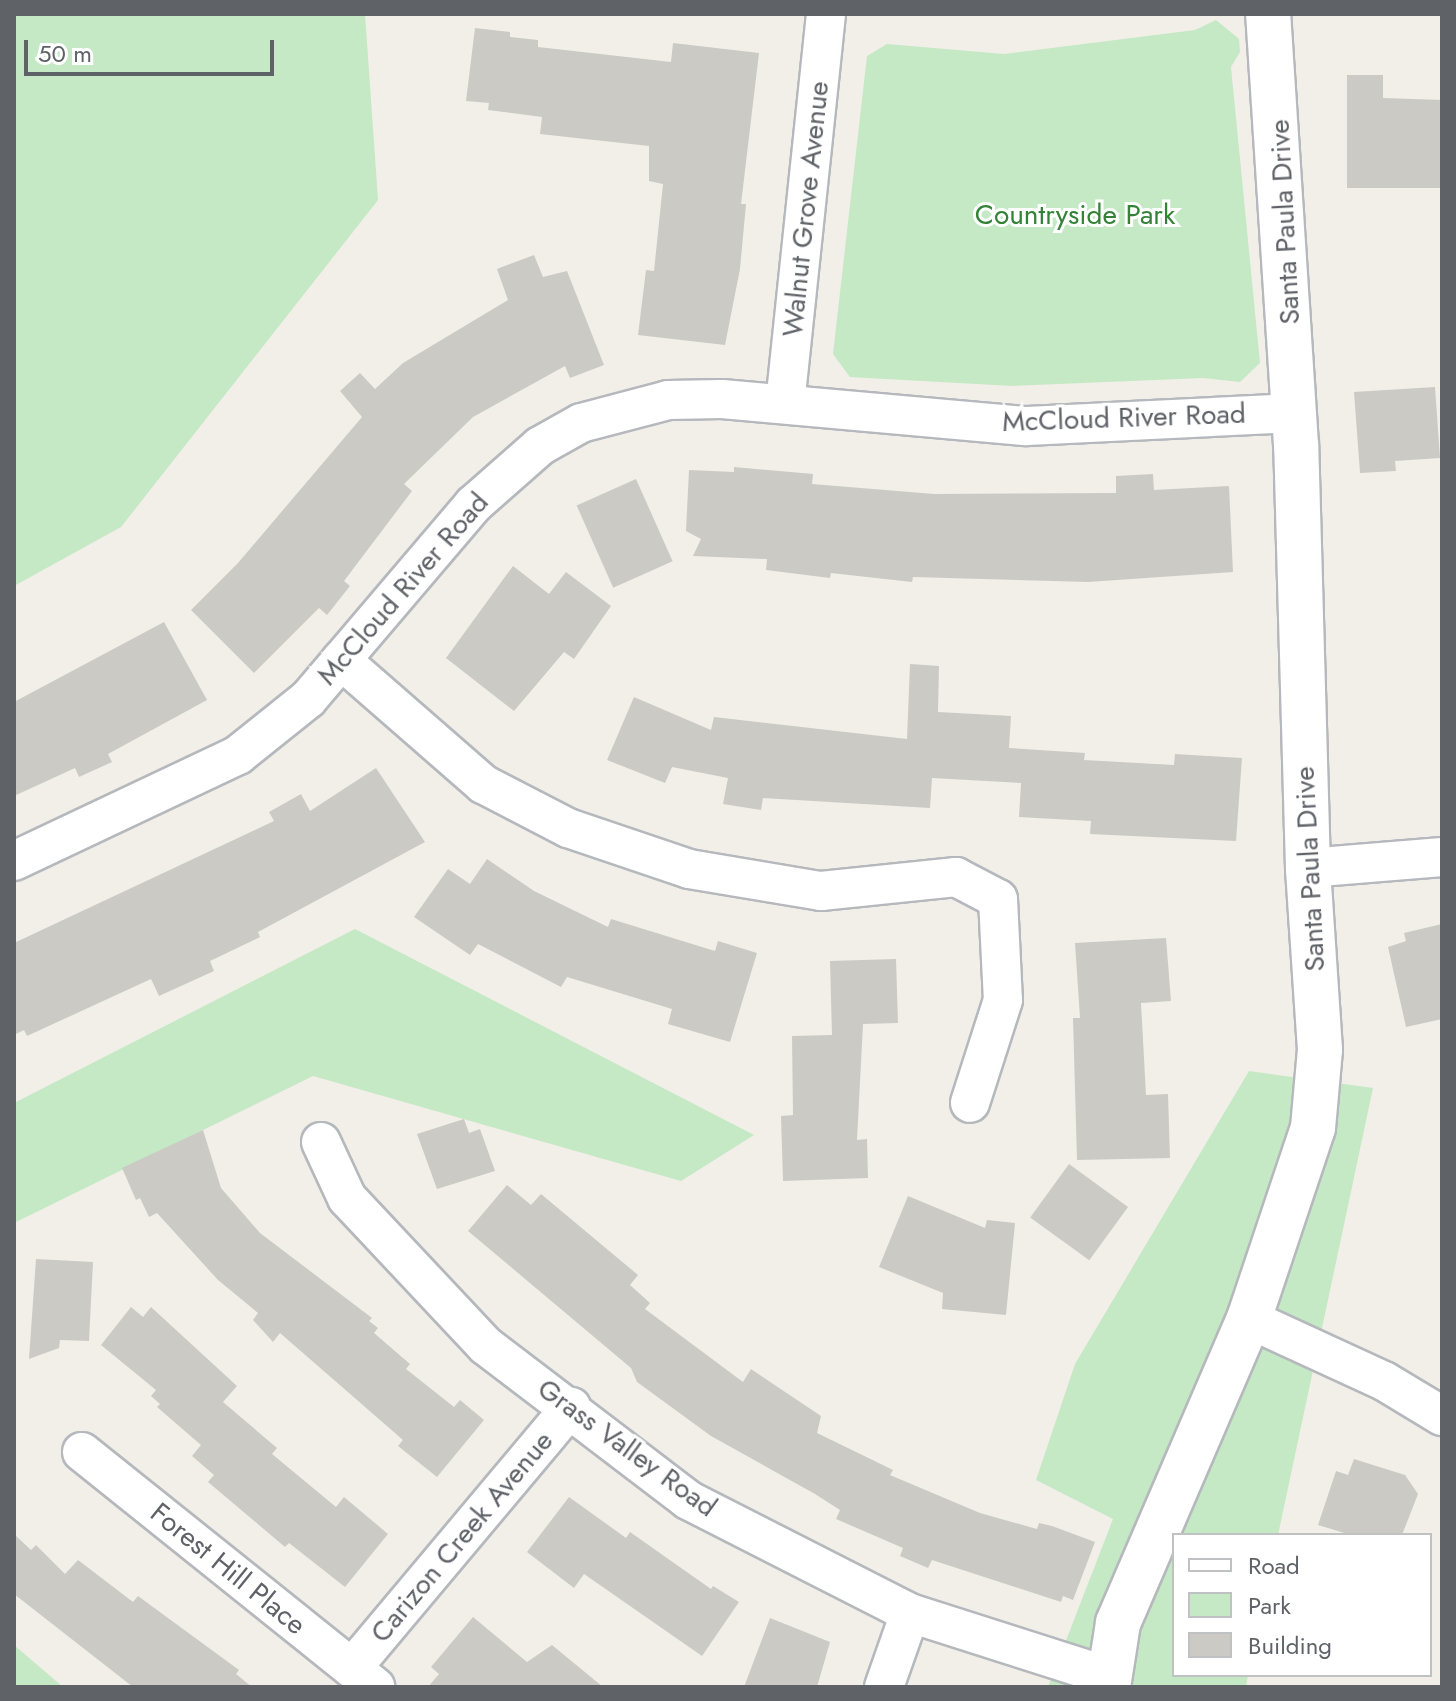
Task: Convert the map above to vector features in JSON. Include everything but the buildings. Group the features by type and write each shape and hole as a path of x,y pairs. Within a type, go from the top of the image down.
{"street":[{"name":"Walnut Grove Avenue","path":"785,404 826,14"},
{"name":"Santa Paula Drive","path":"1108,1682 1118,1623 1249,1319 1313,1128 1320,1050 1308,868 1295,413 1268,14"},
{"name":"McCloud River Road","path":"14,861 238,755 308,699 473,505 554,439 581,423 668,400 785,404 1027,426 1295,413"},
{"path":"341,660 483,784 568,828 689,869 810,889 956,877 998,899 1003,1000 970,1103"},
{"path":"1308,868 1442,857"},
{"name":"Grass Valley Road","path":"321,1142 347,1198 486,1346 571,1407 688,1500 910,1613 1108,1682"},
{"path":"1249,1319 1384,1381 1442,1416"},
{"name":"Carizon Creek Avenue","path":"363,1677 571,1407"},
{"name":"Forest Hill Place","path":"82,1452 363,1677"},
{"path":"884,1687 910,1613"}],"green space":[{"path":"14,14 365,14 378,200 121,527 14,586"},
{"name":"Countryside Park","path":"1216,20 1239,39 1240,52 1231,67 1260,363 1240,382 1203,378 1013,386 850,377 833,354 867,56 887,44 1004,54 1195,30"},
{"path":"355,929 754,1135 681,1181 313,1076 14,1223 14,1103"},
{"path":"1249,1071 1373,1088 1278,1533 1172,1533 1172,1677 1248,1677 1246,1687 1048,1687 1113,1519 1036,1480 1075,1364"},
{"path":"14,1645 63,1687 14,1687"}]}
